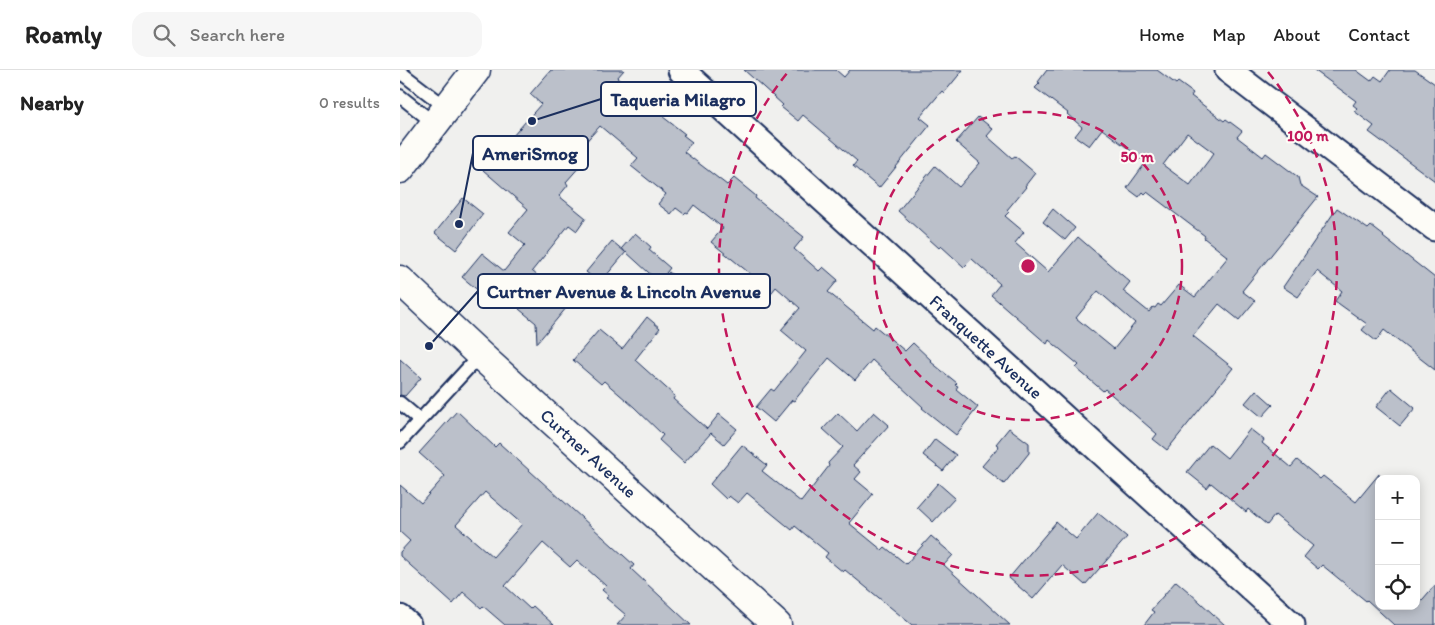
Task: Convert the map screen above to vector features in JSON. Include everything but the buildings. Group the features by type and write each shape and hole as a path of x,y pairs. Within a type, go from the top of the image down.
{"main road":[{"path":"400,169 476,70"},
{"name":"Curtner Avenue","path":"403,290 480,355 778,625"}],"street":[{"name":"Franquette Avenue","path":"681,70 1292,625"},
{"path":"1228,70 1435,228"},
{"path":"400,618 408,625"}],"lane":[{"path":"400,72 441,116"},
{"path":"400,96 441,116"},
{"path":"400,442 480,355"},
{"path":"400,403 420,420"}],"place":[{"name":"Taqueria Milagro","path":"532,121"},
{"name":"AmeriSmog","path":"459,224"},
{"name":"Curtner Avenue & Lincoln Avenue","path":"429,346"}]}
